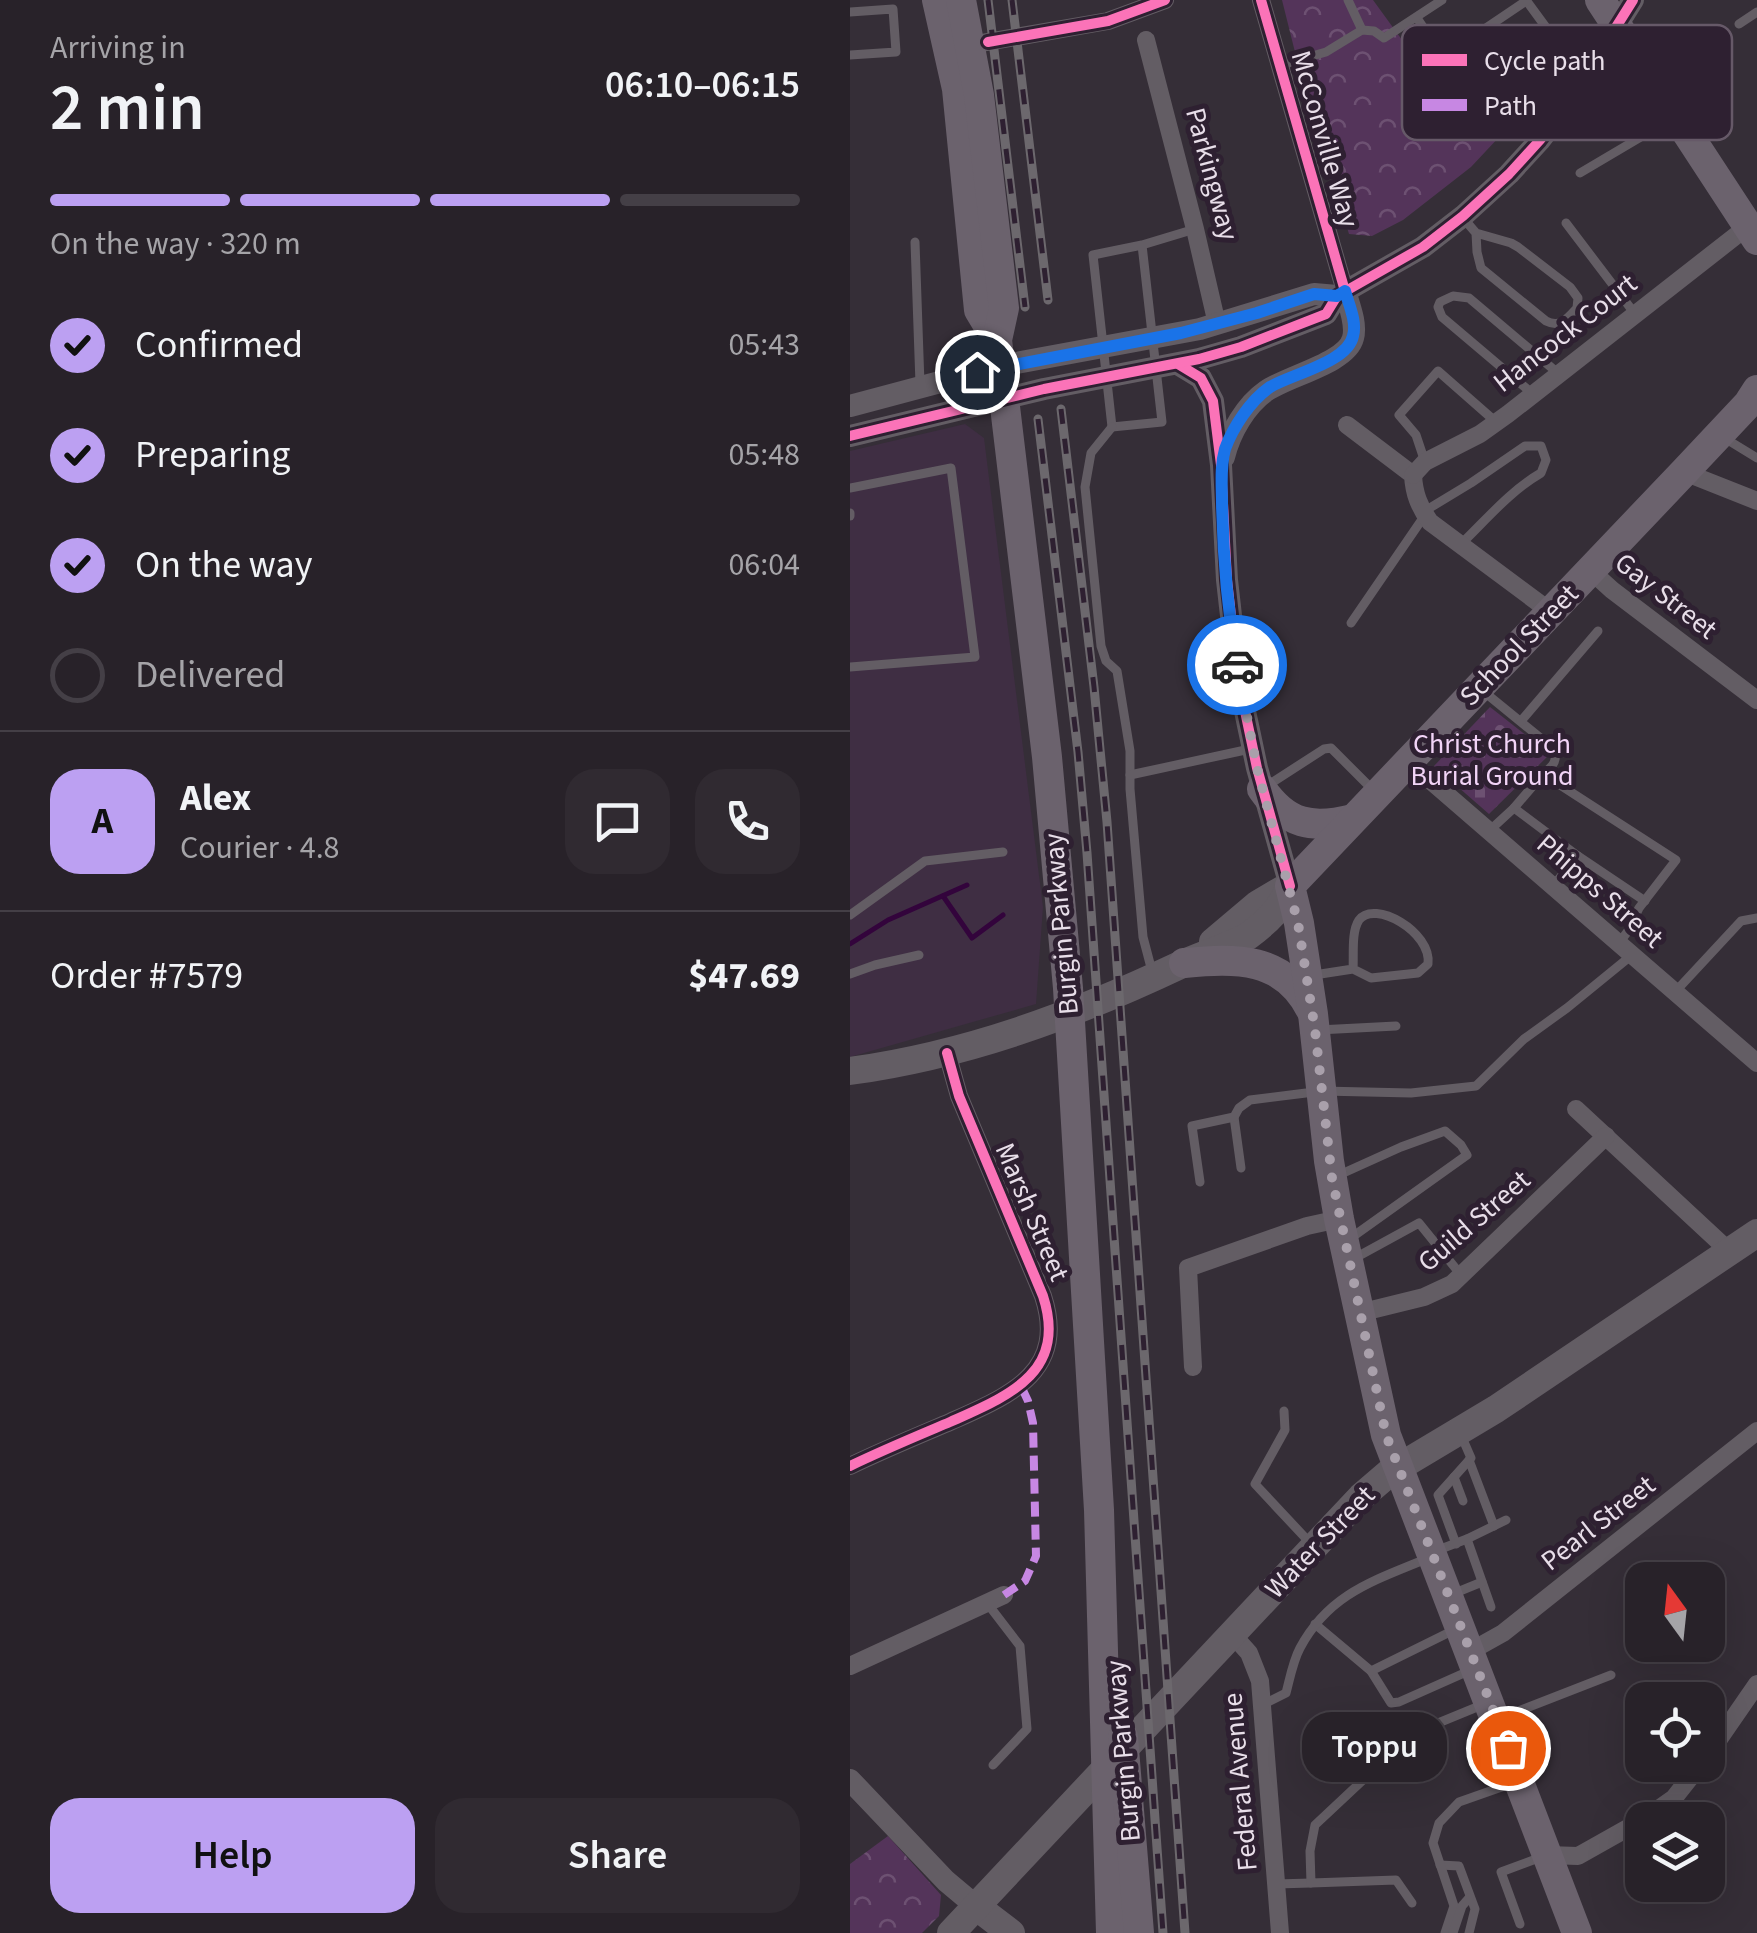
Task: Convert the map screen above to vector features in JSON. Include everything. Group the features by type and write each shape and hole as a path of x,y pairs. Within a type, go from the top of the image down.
{"main road":[{"name":"Burgin Parkway","path":"937,0 957,89 979,310 998,353"},
{"name":"Burgin Parkway","path":"961,0 979,43 979,95 1004,308 998,353 1062,920 1100,1510 1111,1933"},
{"path":"1692,140 1754,229"},
{"name":"School Street","path":"850,1071 947,1053 1031,1028 1238,941 1264,924 1279,909 1290,886 1754,398"},
{"path":"1262,789 1278,809 1304,823 1353,820"},
{"path":"1290,886 1314,1022 1332,1178 1386,1435 1398,1468 1440,1551 1448,1596 1577,1933"},
{"path":"1184,963 1233,960 1260,964 1292,984 1307,1003 1314,1022"},
{"name":"Water Street","path":"951,1933 1371,1488 1757,1232"},
{"name":"Burgin Parkway","path":"1100,1510 1128,1778 1138,1933"},
{"path":"977,1907 1011,1933"}],"street":[{"path":"979,43 1108,21 1165,0"},
{"name":"McConville Way","path":"1261,0 1341,294"},
{"name":"Parkingway","path":"1146,40 1217,324"},
{"path":"850,436 1067,384 1178,364 1241,347 1311,321 1326,314 1341,294 1423,246 1469,225 1540,140"},
{"name":"Hancock Court","path":"1419,468 1480,434 1635,314 1754,229"},
{"path":"850,406 920,386 998,353 1066,354 1181,333 1314,294 1341,294"},
{"path":"1222,465 1226,447 1256,399 1270,387 1346,351 1353,338 1354,324 1341,294"},
{"path":"1178,364 1193,371 1207,386 1216,414 1222,465 1224,552 1240,690 1262,789 1290,886"},
{"path":"1347,425 1419,468 1414,490 1430,522 1551,612"},
{"path":"1684,472 1757,500"},
{"name":"Gay Street","path":"1590,570 1757,700"},
{"name":"Phipps Street","path":"1408,761 1757,1062"},
{"name":"Marsh Street","path":"851,1463 991,1403 1021,1386 1035,1371 1044,1351 1049,1329 1046,1308 959,1096 947,1053"},
{"path":"1576,1108 1730,1251"},
{"name":"Guild Street","path":"1359,1313 1434,1294 1462,1276 1606,1136"},
{"path":"1193,1367 1188,1268 1307,1226 1344,1241"},
{"name":"Pearl Street","path":"1468,1649 1502,1633 1757,1432"},
{"path":"850,1666 996,1599"},
{"name":"Federal Avenue","path":"1232,1634 1253,1660 1260,1682 1280,1933"},
{"path":"1725,1730 1757,1684"},
{"path":"850,1780 946,1881 977,1907"},
{"path":"1668,1802 1687,1782"},
{"path":"1547,1855 1578,1856 1625,1830"}],"lane":[{"path":"1348,0 1362,30"},
{"path":"1405,25 1442,0"},
{"path":"1490,25 1526,0 1544,25"},
{"path":"850,12 893,9 896,52 850,55"},
{"path":"1740,24 1757,12"},
{"path":"1417,18 1421,25"},
{"path":"1281,65 1326,52 1362,30 1374,31 1384,38 1402,27"},
{"path":"1580,173 1637,140"},
{"path":"1566,223 1635,314"},
{"path":"1469,225 1518,247 1570,287 1578,298 1577,308 1562,323 1546,322 1482,268 1469,225"},
{"path":"1112,427 1092,255 1196,229"},
{"path":"916,242 920,386"},
{"path":"1142,245 1162,422 1112,427 1090,453 1086,487 1101,646 1106,661 1117,672 1130,751 1148,980"},
{"path":"1532,394 1442,318 1440,302 1453,296 1469,298 1558,374"},
{"path":"1419,468 1416,435 1399,415 1438,370 1496,422"},
{"path":"1719,435 1757,458"},
{"path":"1351,622 1424,514 1525,446 1540,446 1546,460 1541,473 1511,495 1460,545"},
{"path":"850,488 951,468 974,657 850,667"},
{"path":"1522,721 1598,631"},
{"path":"1479,687 1554,749 1556,756 1554,765 1489,831"},
{"path":"1130,775 1252,748"},
{"path":"1262,789 1324,748 1331,748 1377,794"},
{"path":"1241,1168 1234,1117 1250,1100 1322,1091 1411,1093 1476,1086 1524,1038 1567,1008 1625,949 1628,931 1645,900 1676,860 1544,774"},
{"path":"1514,808 1645,900"},
{"path":"850,916 925,861 1003,852"},
{"path":"1553,886 1578,856"},
{"path":"1307,976 1353,969 1372,978 1418,974 1428,964 1429,955 1415,931 1374,912 1360,918 1355,929 1353,969"},
{"path":"1675,992 1741,921 1757,918"},
{"path":"850,974 919,955"},
{"path":"1314,1022 1396,1026"},
{"path":"1200,1182 1192,1126 1234,1117"},
{"path":"1332,1178 1446,1131 1468,1155 1344,1241"},
{"path":"1344,1241 1418,1223 1462,1276"},
{"path":"1284,1411 1285,1430 1255,1484 1314,1547"},
{"path":"1460,1432 1494,1526"},
{"path":"1440,1551 1438,1495 1469,1460"},
{"path":"1454,1477 1464,1501"},
{"path":"1262,1705 1286,1693 1298,1651 1321,1615 1359,1587 1506,1520"},
{"path":"1472,1523 1471,1537 1491,1607"},
{"path":"1448,1596 1482,1582"},
{"path":"993,1766 1027,1730 1020,1646 996,1599"},
{"path":"1316,1624 1371,1671 1391,1703 1399,1702 1468,1649"},
{"path":"1371,1671 1468,1649"},
{"path":"1312,1883 1310,1851 1314,1825 1410,1739 1426,1728 1492,1709 1521,1710 1611,1676"},
{"path":"1449,1933 1454,1906 1433,1843 1438,1823 1458,1802 1520,1781"},
{"path":"1520,1924 1501,1872 1547,1855"},
{"path":"1440,1865 1459,1866 1475,1909 1469,1933"},
{"path":"1276,1884 1396,1880 1412,1903"},
{"path":"1449,1933 1469,1898"}],"shaded area":[{"path":"965,424 984,438 1043,907 1036,1004 850,1057 850,451"}],"green space":[{"path":"1282,0 1373,0 1402,40 1402,140 1496,140 1471,167 1403,220 1372,236 1349,234 1304,88"},
{"name":"Christ Church Burial Ground","path":"1490,707 1550,754 1489,814 1434,766"},
{"path":"888,1836 941,1895 939,1916 922,1933 850,1933 850,1864"}],"waterway":[{"path":"850,944 888,920 967,885"},
{"path":"943,896 972,938 1003,915"}],"railway":[{"path":"988,0 1025,307"},
{"path":"1012,0 1048,300"},
{"path":"1061,409 1107,822 1185,1933"},
{"path":"1038,419 1087,853 1163,1933"}],"marked path":[{"path":"1004,1595 1025,1581 1036,1556 1033,1423 1021,1386"}],"cycle path":[{"path":"988,42 1108,21 1165,0"},
{"path":"1261,0 1345,291"},
{"path":"1617,25 1633,0"},
{"path":"850,436 1044,389 1199,359 1326,314 1337,296 1423,247 1463,216 1540,140"},
{"path":"1178,364 1201,378 1213,401 1238,678 1257,768 1290,886"},
{"path":"850,1466 1012,1391 1040,1363 1047,1345 1049,1322 1043,1296 959,1096 947,1053"}],"way so far":[{"path":"1237,665 1257,768 1298,923 1339,1219 1386,1435 1508,1748"}],"place":[{"name":"Toppu","path":"1508,1748"}],"route":[{"path":"977,372 1181,333 1314,294 1337,296 1345,291 1354,324 1353,338 1346,351 1270,387 1239,422 1226,447 1222,465 1223,522 1237,665"}]}
